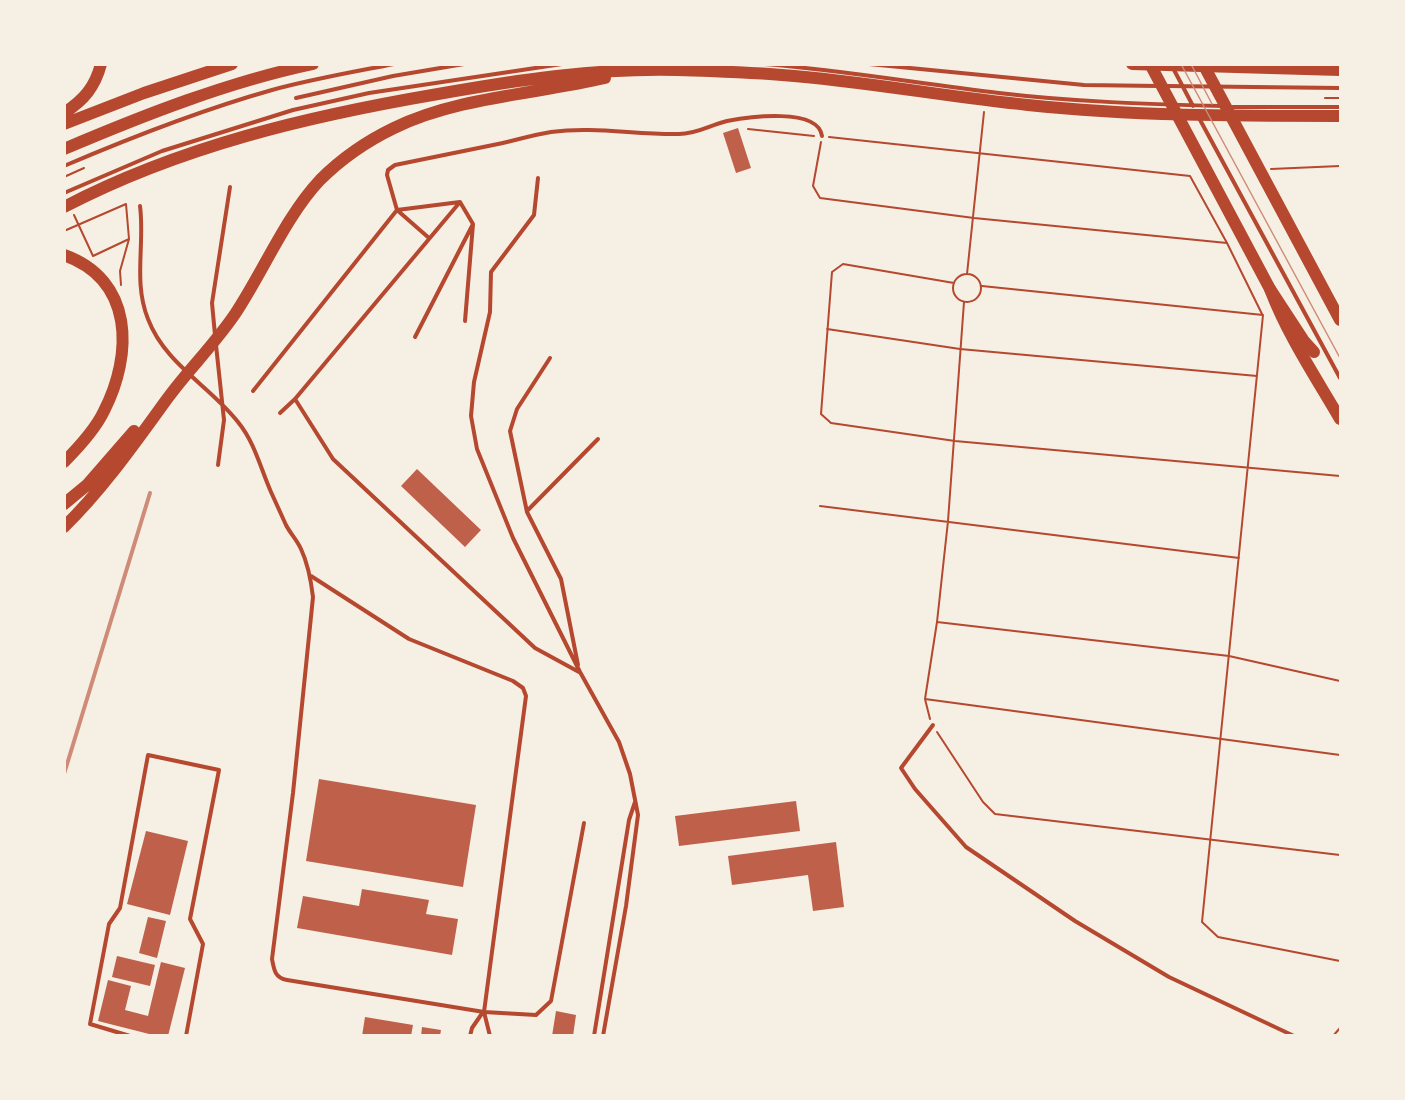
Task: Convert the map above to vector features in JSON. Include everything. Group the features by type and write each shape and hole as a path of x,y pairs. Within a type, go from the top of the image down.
{"main road":[{"path":"64,113 85,98 101,64"},
{"path":"64,124 144,93 232,64"},
{"path":"64,149 187,101 313,64"},
{"path":"1132,64 1341,70"},
{"path":"1150,64 1270,289 1304,341 1314,352"},
{"path":"1203,64 1341,320"},
{"path":"64,527 98,490 167,398 206,353 234,315 306,198 320,181 368,142 417,117 436,111 582,84 636,70"},
{"path":"69,211 110,184 159,164 317,117 512,81 553,76 636,70 782,75 1028,105 1091,110 1251,116 1341,116"},
{"path":"64,255 88,266 110,288 118,306 123,327 121,357 111,397 91,431 64,462"},
{"path":"1270,289 1280,316 1296,346 1341,418"},
{"path":"64,504 87,485 167,398"}],"lane":[{"path":"64,166 178,120 250,96 338,74 394,64"},
{"path":"296,98 393,76 465,64"},
{"path":"64,193 162,151 293,110 369,93 562,64"},
{"path":"764,64 875,75 1064,100 1272,108 1341,108"},
{"path":"869,64 1084,85 1341,88"},
{"path":"1171,64 1341,378"},
{"path":"429,238 397,210 387,175 388,170 395,165 551,132 615,130 696,133 724,122 763,115 807,120 816,124 822,136"},
{"path":"538,178 534,215 491,272 490,312 474,382 471,416 477,449 513,538 580,672 619,742 630,774 638,815 626,906 603,1035"},
{"path":"218,465 224,420 212,303 230,187"},
{"path":"253,391 397,210 459,202"},
{"path":"459,202 473,224 465,321"},
{"path":"279,413 295,399 459,202"},
{"path":"140,206 143,224 139,274 148,319 173,359 237,420 258,455 261,470 287,526 300,547 310,575 313,597 293,793 272,959 274,972 280,979 484,1012 536,1015 551,1000 585,823"},
{"path":"415,337 473,224"},
{"path":"550,358 517,409 510,431 526,512 561,579 580,672"},
{"path":"295,399 333,459 535,648 580,672"},
{"path":"526,512 598,439"},
{"path":"310,575 409,639 513,681 523,688 526,696 484,1012 490,1035"},
{"path":"933,725 901,768 915,789 966,847 1076,921 1169,977 1294,1035"},
{"path":"130,1035 90,1024 109,924 120,908 148,755 219,770 190,919 203,944 186,1035"},
{"path":"594,1035 629,820 635,801"},
{"path":"470,1035 472,1028 484,1012"}],"path":[{"path":"748,129 1190,177 1227,243 1263,315 1202,922 1218,937 1341,961"},
{"path":"822,136 813,186 820,198 974,218 1227,243"},
{"path":"968,274 979,153"},
{"path":"1259,170 1341,166"},
{"path":"64,177 84,168"},
{"path":"69,211 93,256 129,239"},
{"path":"954,283 843,264 832,272 821,414 831,423 955,441 1341,476"},
{"path":"968,274 977,278 982,286 974,301 964,302 954,292 954,283 958,277 968,274"},
{"path":"982,286 1263,315"},
{"path":"964,302 948,521 926,699 927,711 933,725 983,802 995,814 1341,855"},
{"path":"827,329 960,348 1257,376"},
{"path":"820,506 1239,558"},
{"path":"937,622 1229,656 1341,681"},
{"path":"926,699 1341,755"},
{"path":"1333,1035 1341,1028"}],"building":[{"path":"738,128 751,168 736,173 723,133"},
{"path":"417,469 481,530 465,547 401,486"},
{"path":"319,779 476,805 463,887 306,861"},
{"path":"796,801 800,831 679,846 675,816"},
{"path":"146,831 188,841 170,915 127,904"},
{"path":"836,842 844,907 813,911 808,875 732,885 728,856"},
{"path":"362,889 429,900 426,914 458,919 452,955 297,928 303,896 359,906"},
{"path":"148,917 166,921 157,958 139,953"},
{"path":"117,956 155,965 150,986 112,977"},
{"path":"161,962 185,968 168,1036 157,1036 98,1021 108,980 131,986 125,1010 148,1016"},
{"path":"556,1011 576,1015 573,1036 552,1036"},
{"path":"365,1017 413,1025 411,1036 362,1036"},
{"path":"422,1027 441,1030 440,1036 421,1036"}],"tram line":[{"path":"1181,64 1340,358"},
{"path":"1191,64 1212,104"}],"railway":[{"path":"64,774 150,493"}]}
